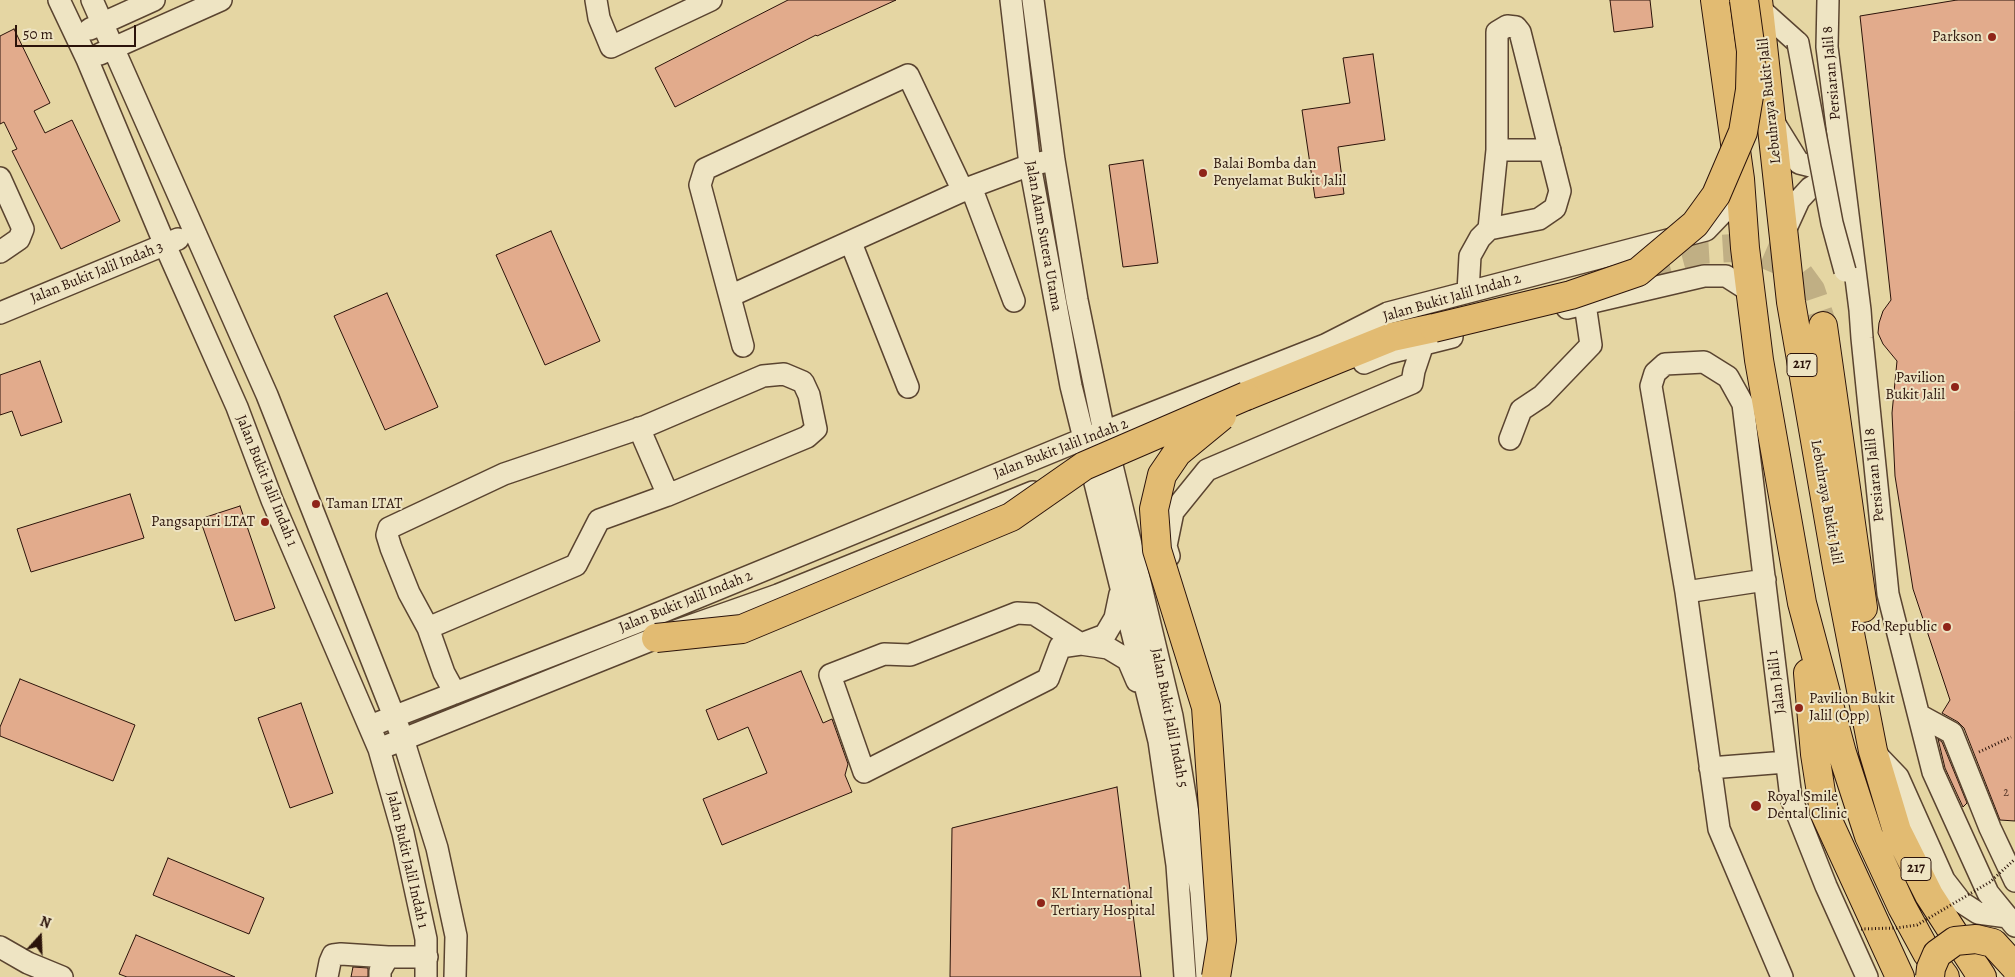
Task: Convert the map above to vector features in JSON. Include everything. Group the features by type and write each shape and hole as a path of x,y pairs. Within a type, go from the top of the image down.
{"highway":[{"name":"217","path":"1715,0 1740,179 1760,360 1802,603 1842,753 1868,836 1927,954 1945,977"},
{"name":"Lebuhraya Bukit Jalil","path":"1754,3 1772,119 1791,302 1826,503 1873,750 1897,831 1929,895 1982,977"},
{"path":"656,638 742,628 1011,518 1084,466 1392,336 1571,295 1638,272 1694,224 1716,195 1742,132 1750,90 1754,3"},
{"path":"1822,326 1880,711 1873,750"},
{"path":"1216,977 1222,940 1206,707 1157,550 1154,509 1162,475 1177,453 1246,396"},
{"path":"1802,603 1815,754 1824,812 1897,971"},
{"path":"1930,977 1931,968 1937,954 1955,941 1976,939 1993,943 2015,967"}],"street":[{"name":"Jalan Bukit Jalil Indah 1","path":"59,0 74,36 87,60 165,245 237,407 272,500 379,749 403,833 426,939 426,967"},
{"name":"Jalan Bukit Jalil Indah 1","path":"92,0 267,396 403,739 437,848 456,936 455,977"},
{"path":"74,36 154,0"},
{"path":"87,60 221,0"},
{"path":"596,0 599,18 611,46 711,0"},
{"name":"Jalan Alam Sutera Utama","path":"1011,0 1030,165 1071,386 1091,469"},
{"name":"Jalan Alam Sutera Utama","path":"1033,0 1054,160 1078,300 1104,432 1112,462"},
{"name":"Persiaran Jalil 8","path":"1828,0 1827,47 1860,310 1888,594 1933,772 1988,893 2011,921"},
{"path":"1754,3 1798,43 1832,223 1844,271 1860,310"},
{"path":"1468,292 1470,256 1480,238 1489,229 1539,219 1555,208 1560,191 1520,32 1516,28 1507,26 1498,32 1497,150 1489,229"},
{"path":"743,346 700,185 705,169 908,75 967,189 1014,301"},
{"path":"1772,119 1799,163 1841,170 1810,188 1799,200 1783,236"},
{"path":"1497,150 1550,150"},
{"path":"730,296 967,189 1030,165 1054,160"},
{"path":"0,178 23,229 19,239 0,252"},
{"name":"Jalan Bukit Jalil Indah 2","path":"370,726 634,623 1083,439 1325,345 1388,313 1706,230 1728,206 1740,179"},
{"path":"1041,223 1065,221"},
{"name":"Jalan Bukit Jalil Indah 3","path":"0,313 194,233"},
{"path":"851,242 908,387"},
{"name":"Jalan Bukit Jalil Indah 2","path":"379,749 656,638 778,595 1091,469 1388,353 1704,276 1726,276 1751,292"},
{"path":"1510,438 1521,410 1542,396 1591,345 1585,304"},
{"path":"1208,691 1166,546 1173,512 1207,470 1412,383 1423,344"},
{"name":"Jalan Jalil 1","path":"1686,592 1651,386 1656,373 1665,364 1704,362 1728,377 1743,404 1791,798 1810,848 1868,977"},
{"path":"428,628 576,565 599,520 668,495 807,437 816,429 803,382 784,374 763,376 639,428 504,474 389,528 387,536 409,593 428,628 444,673 455,692"},
{"path":"237,407 267,396"},
{"path":"639,428 668,495"},
{"name":"Jalan Bukit Jalil Indah 5","path":"1112,462 1172,716 1202,892 1207,977"},
{"name":"Jalan Bukit Jalil Indah 5","path":"1091,469 1159,741 1177,865 1185,977"},
{"path":"1765,580 1686,592 1719,829 1782,977"},
{"path":"1121,589 1115,618 1105,635 1081,644 1060,647 1048,679 864,772 830,675 884,654 910,656 1017,612 1034,614 1081,644 1108,648 1128,660 1153,718"},
{"path":"1919,715 1952,733 1990,828 2015,881"},
{"path":"1873,750 1898,777 1944,880 1961,902 1978,913 2011,921"},
{"path":"1710,768 1786,762"},
{"path":"0,947 28,963 62,977"},
{"path":"327,977 330,962 334,956 341,954 388,957 426,967"},
{"path":"380,977 380,971 388,957"},
{"path":"1868,977 1897,971"}],"path":[{"path":"1963,759 2011,737"},
{"path":"1861,929 1917,925 1990,882 2015,859"}],"building":[{"path":"788,0 896,0 816,35 675,107 655,68"},
{"path":"1610,0 1650,0 1653,27 1614,32"},
{"name":"Pavilion Bukit Jalil","path":"1957,0 2015,0 2015,821 2000,820 1964,728 1958,722 1942,713 1950,700 1913,589 1895,476 1892,413 1897,361 1883,344 1878,333 1883,311 1891,300 1860,16"},
{"path":"14,29 50,103 34,111 45,133 72,120 120,221 61,249 12,151 17,149 4,122 0,124 0,36"},
{"path":"1373,54 1385,140 1338,147 1344,194 1315,198 1302,110 1350,103 1343,58"},
{"path":"1143,160 1158,263 1123,267 1109,165"},
{"path":"551,231 600,341 545,365 496,255"},
{"path":"387,293 438,407 385,430 334,316"},
{"path":"40,361 62,422 21,436 12,411 0,415 0,375"},
{"path":"130,494 144,538 31,572 17,529"},
{"path":"240,506 275,608 235,621 200,519"},
{"path":"801,671 823,723 832,719 848,764 845,775 852,792 722,845 703,799 767,773 748,727 718,740 706,710"},
{"path":"20,679 135,725 113,781 0,736 0,727"},
{"path":"301,703 333,793 290,808 258,718"},
{"path":"1938,739 1942,742 1967,803 1963,807 1945,768"},
{"name":"KL International Tertiary Hospital","path":"1117,787 1141,977 950,977 952,828"},
{"path":"168,858 264,898 249,934 153,895"},
{"path":"136,935 235,977 127,977 119,974"},
{"path":"353,967 368,968 368,977 351,977"}],"tunnel":[{"path":"1641,266 1700,250 1733,248 1764,254 1794,267 1811,290 1823,326"}],"place":[{"name":"Parkson","path":"1992,37"},
{"name":"Balai Bomba dan Penyelamat Bukit Jalil","path":"1203,173"},
{"name":"Pavilion Bukit Jalil","path":"1955,387"},
{"name":"Taman LTAT","path":"316,504"},
{"name":"Pangsapuri LTAT","path":"265,522"},
{"name":"Food Republic","path":"1947,627"},
{"name":"Pavilion Bukit Jalil (Opp)","path":"1799,708"},
{"name":"Royal Smile Dental Clinic","path":"1756,806"},
{"name":"KL International Tertiary Hospital","path":"1041,903"}]}
